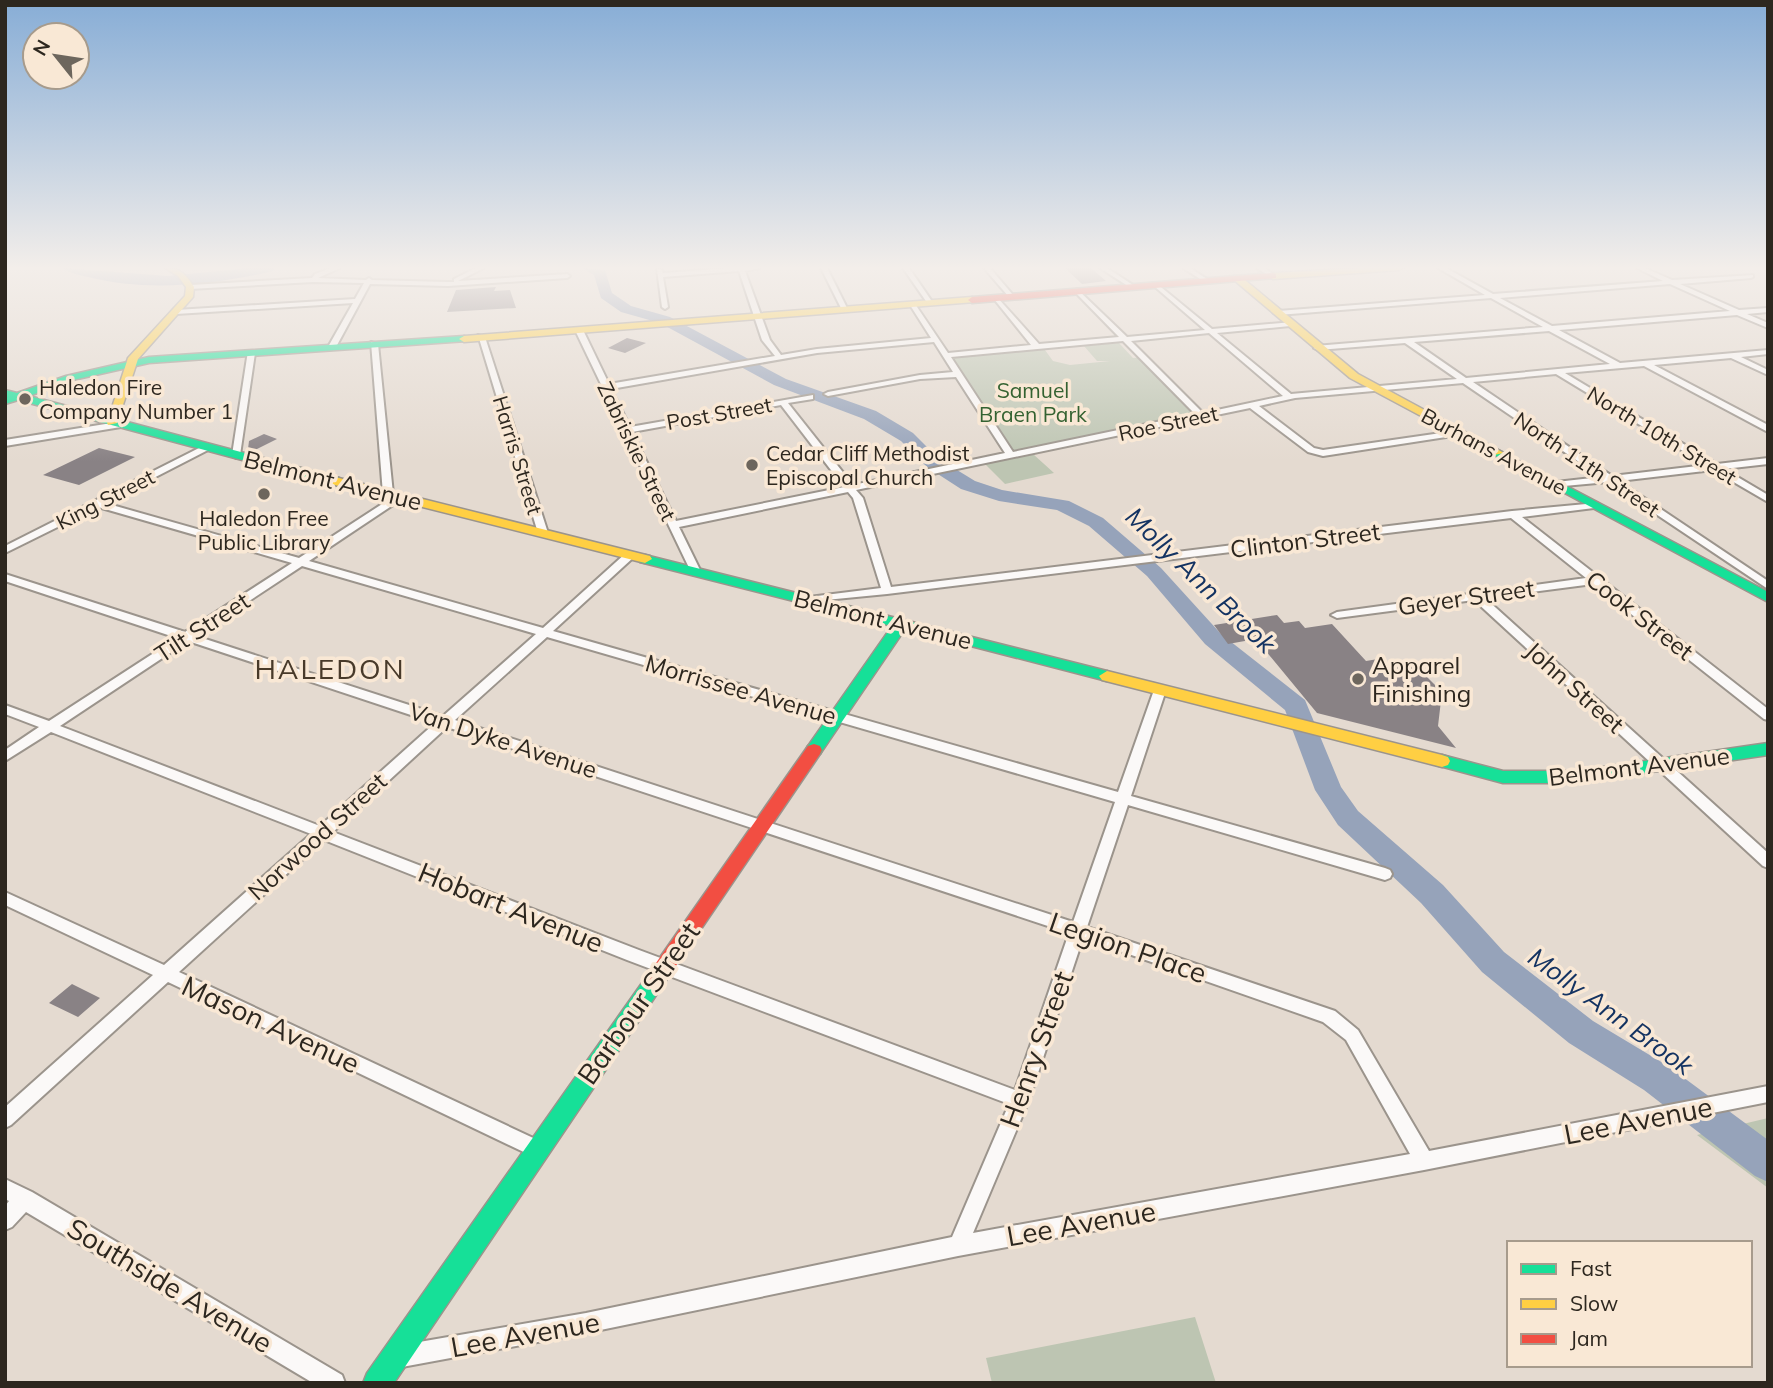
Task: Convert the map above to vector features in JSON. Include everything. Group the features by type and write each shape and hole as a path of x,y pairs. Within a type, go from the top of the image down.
{"main road":[{"path":"115,424 131,362 156,333"},
{"path":"9,397 131,362 540,333"},
{"name":"Burhans Avenue","path":"1300,333 1344,370 1767,595"},
{"name":"Belmont Avenue","path":"9,397 1359,742 1503,776 1576,777 1768,749"},
{"name":"Barbour Street","path":"377,1383 901,624"}],"street":[{"path":"332,347 340,333"},
{"name":"Zabriskie Street","path":"580,333 696,572"},
{"path":"763,333 780,358"},
{"path":"931,333 1011,455"},
{"path":"1028,333 1037,346"},
{"path":"1119,333 1202,416"},
{"path":"946,355 1192,333"},
{"path":"1213,333 1289,397"},
{"path":"1318,348 1506,333"},
{"path":"1558,333 1617,366"},
{"name":"Harris Street","path":"481,337 543,533"},
{"path":"607,387 831,350 936,340"},
{"name":"North 11th Street","path":"1407,341 1609,479 1767,595"},
{"path":"374,344 393,496"},
{"name":"Roe Street","path":"673,525 1289,397 1768,352"},
{"path":"236,455 251,353"},
{"path":"1731,355 1768,373"},
{"path":"1644,363 1768,429"},
{"name":"North 10th Street","path":"1556,371 1768,499"},
{"path":"828,394 920,377 959,374"},
{"name":"Post Street","path":"627,430 810,397"},
{"path":"783,402 858,498 887,591"},
{"path":"1252,405 1311,450 1322,453 1460,432"},
{"path":"5,443 115,424"},
{"name":"King Street","path":"5,550 205,448"},
{"path":"1556,485 1768,460"},
{"name":"Tilt Street","path":"5,756 301,562 393,496"},
{"name":"Morrissee Avenue","path":"96,503 1385,874"},
{"name":"Clinton Street","path":"808,600 1594,505"},
{"name":"Cook Street","path":"1512,514 1768,716"},
{"name":"Norwood Street","path":"5,1119 630,555"},
{"name":"Van Dyke Avenue","path":"5,577 761,826"},
{"name":"Geyer Street","path":"1337,615 1596,580"},
{"name":"John Street","path":"1476,596 1768,862"},
{"name":"Henry Street","path":"958,1246 1020,1100 1160,690"},
{"name":"Hobart Avenue","path":"5,709 663,966 1020,1100"},
{"name":"Legion Place","path":"761,826 1314,1010 1342,1025 1352,1035 1424,1161"},
{"name":"Mason Avenue","path":"5,898 537,1149"},
{"name":"Lee Avenue","path":"395,1355 586,1323 958,1246 1424,1161 1768,1094"},
{"name":"Southside Avenue","path":"5,1188 334,1383"},
{"path":"5,1220 25,1199"}],"green space":[{"name":"Samuel Braen Park","path":"1119,343 1133,358 1146,357 1204,415 1011,455 946,354 1042,346 1053,361 1070,365 1110,361 1097,361 1084,346"},
{"path":"1033,454 1054,473 1005,484 985,464"},
{"path":"1768,1118 1768,1188 1697,1135"},
{"path":"1195,1317 1216,1383 992,1383 986,1358"}],"building":[{"path":"627,338 646,343 625,353 608,348"},
{"path":"264,434 277,439 255,450 248,449 249,441"},
{"path":"99,448 135,457 79,485 43,475"},
{"name":"Apparel Finishing","path":"1277,615 1284,623 1299,621 1305,628 1332,624 1366,661 1378,659 1384,665 1410,660 1442,692 1438,726 1456,748 1317,713 1256,639 1228,644 1214,625"},
{"path":"72,984 100,998 78,1017 49,1003"}],"waterway":[{"name":"Molly Ann Brook","path":"689,333 780,382 870,415 907,437 933,463 968,485 999,495 1062,505 1096,522 1154,572 1213,639 1296,706 1329,790 1348,818 1432,894 1493,962 1581,1032 1656,1078 1768,1163"}],"traffic: fast":[{"path":"5,401 70,378 149,360 464,339"},
{"path":"5,393 335,481"},
{"path":"1498,453 1768,598"},
{"path":"645,559 1107,676"},
{"path":"814,750 901,624"},
{"path":"1442,761 1503,777 1576,777 1768,749"},
{"path":"377,1383 656,979"}],"traffic: slow":[{"path":"112,423 133,358 156,333"},
{"path":"464,339 545,333"},
{"path":"1302,333 1354,376 1498,453"},
{"path":"335,481 645,559"},
{"path":"1107,676 1442,761"}],"traffic: jam":[{"path":"656,979 814,750"}],"place":[{"name":"Haledon Fire Company Number 1","path":"25,399"},
{"name":"Cedar Cliff Methodist Episcopal Church","path":"752,465"},
{"name":"Haledon Free Public Library","path":"264,494"},
{"name":"Apparel Finishing","path":"1358,679"}],"district":[{"name":"HALEDON","path":"330,668"}]}
